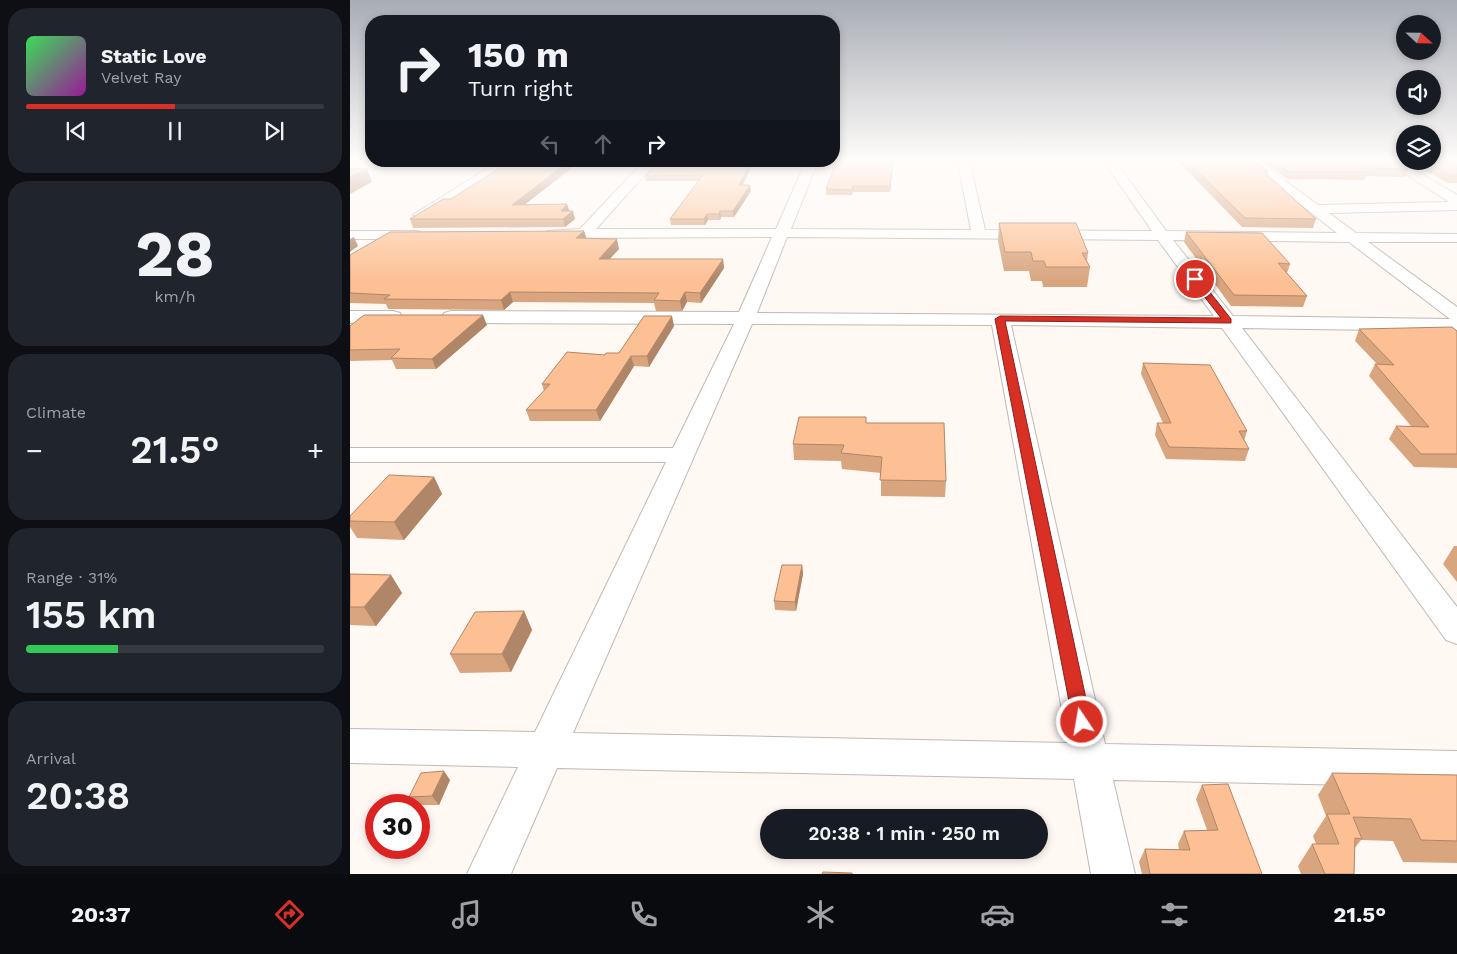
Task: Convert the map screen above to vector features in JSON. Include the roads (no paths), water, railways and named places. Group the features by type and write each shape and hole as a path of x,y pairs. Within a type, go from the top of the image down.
{"street":[{"path":"365,250 445,200"},
{"path":"584,234 615,200"},
{"path":"489,874 746,317 796,200"},
{"path":"972,200 980,235"},
{"path":"1137,200 1457,631"},
{"path":"1303,200 1457,316"},
{"path":"1315,209 1457,206"},
{"path":"535,234 783,233 1457,238"},
{"path":"350,235 434,235"},
{"path":"350,316 410,317"},
{"path":"430,317 746,317 1457,325"},
{"path":"1000,319 1113,874"},
{"path":"352,457 683,455"},
{"path":"350,746 1457,769"}]}
